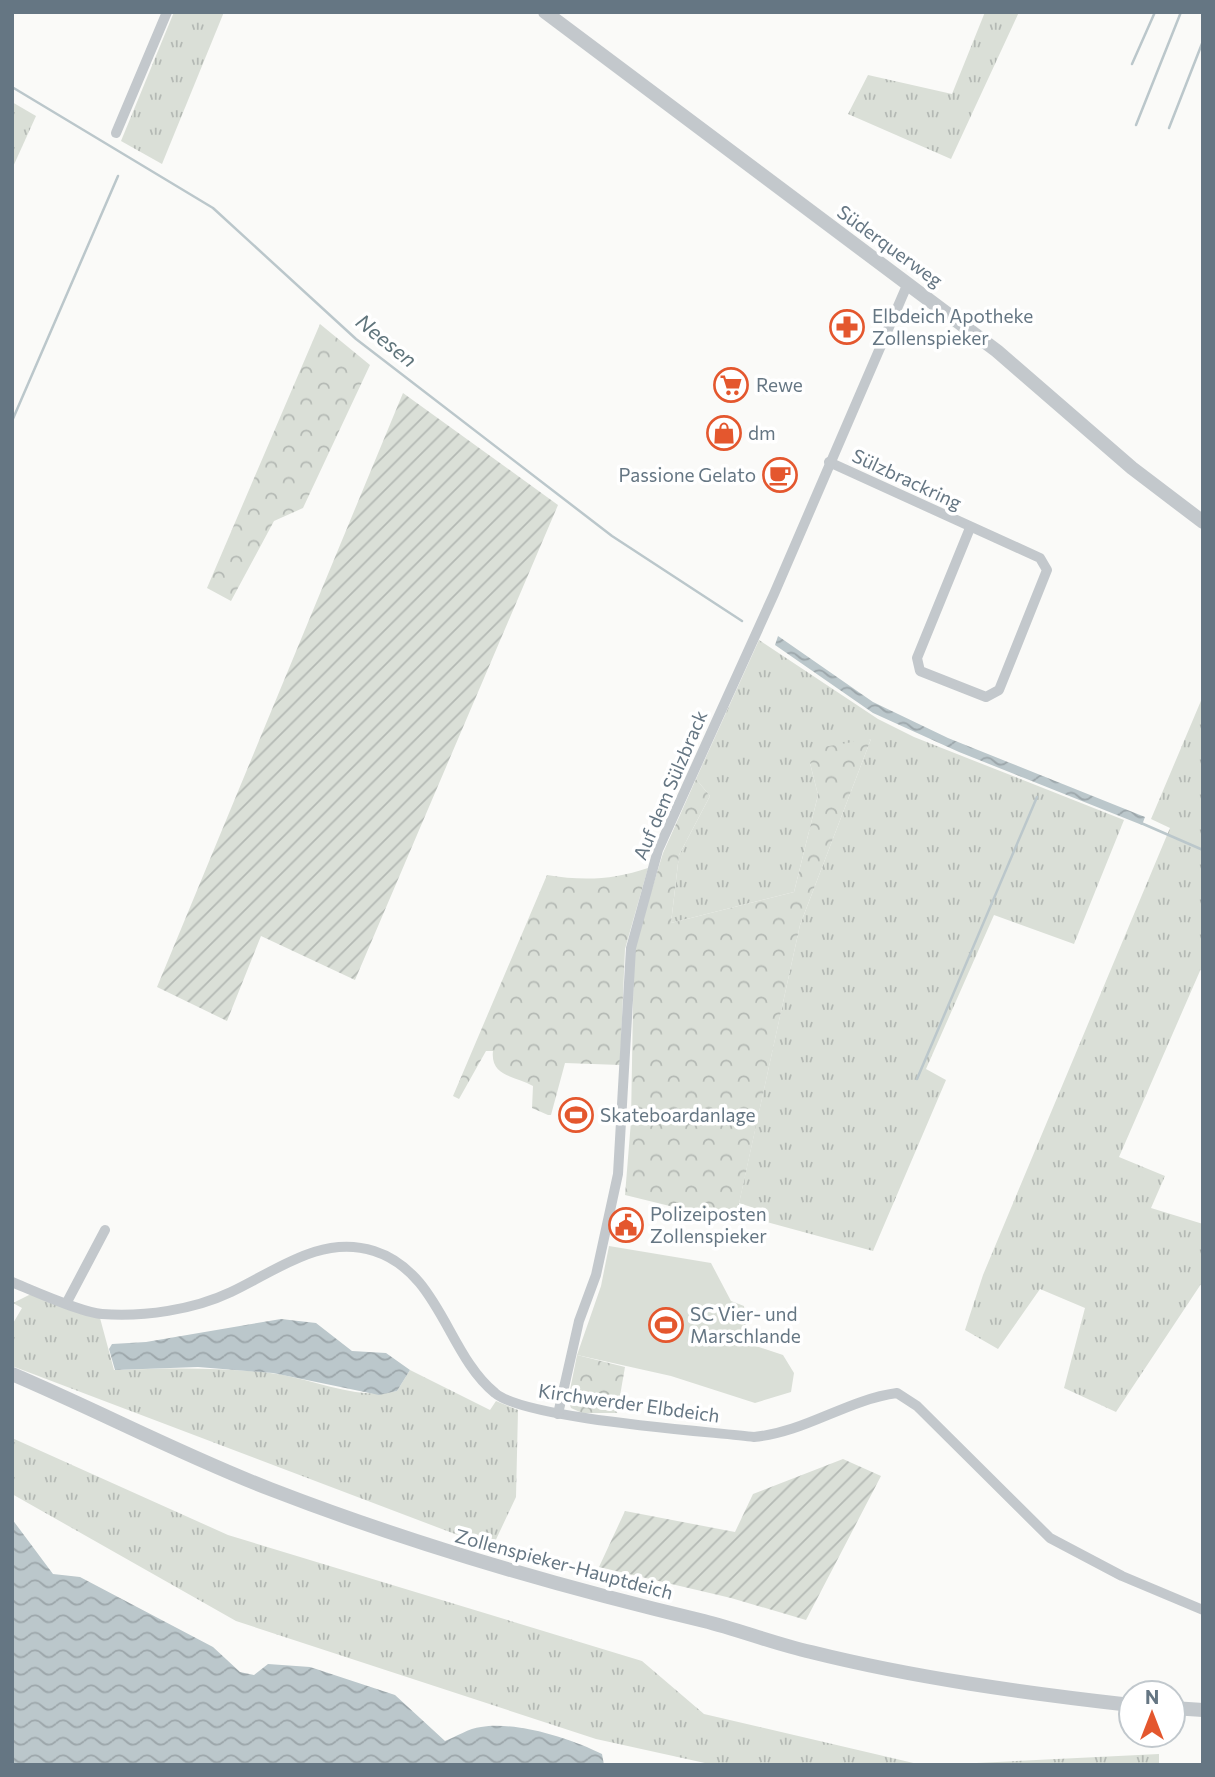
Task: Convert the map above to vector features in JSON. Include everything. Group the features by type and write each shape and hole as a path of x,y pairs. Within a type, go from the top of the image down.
{"street":[{"path":"117,133 167,12"},
{"name":"Süderquerweg","path":"545,12 997,351 1132,468 1203,522"},
{"name":"Auf dem Sülzbrack","path":"558,1413 579,1321 596,1275 618,1174 631,948 654,862 908,283"},
{"name":"Sülzbrackring","path":"829,462 1040,558 1047,570 999,690 986,697 920,671 917,659 970,528"},
{"path":"67,1302 105,1230"},
{"name":"Kirchwerder Elbdeich","path":"14,1287 100,1314 179,1309 229,1293 316,1250 346,1248 375,1251 405,1269 432,1299 477,1375 496,1394 522,1406 558,1413 754,1437 783,1434 872,1396 897,1393 917,1406 1050,1538 1122,1576 1203,1610"},
{"name":"Zollenspieker-Hauptdeich","path":"12,1374 268,1489 496,1567 743,1631 810,1652 960,1680 1117,1703"}],"green space":[{"path":"174,12 224,12 162,164 121,141"},
{"path":"985,12 1019,12 951,159 848,114 868,75 952,94"},
{"path":"12,102 36,116 12,169"},
{"path":"320,324 370,365 303,508 274,521 231,601 207,588"},
{"path":"403,393 558,505 355,980 261,936 227,1021 157,987"},
{"path":"759,640 878,719 914,737 1124,820 1074,944 994,915 926,1069 946,1080 873,1251 763,1221 766,1212 739,1203 800,925 871,739 810,763 818,795 794,892 671,923 679,855 710,796 696,779"},
{"path":"1203,696 1203,964 1119,1157 1165,1176 1151,1208 1203,1224 1203,1281 1116,1412 1064,1388 1085,1308 1040,1289 998,1349 965,1330 983,1275 1170,828 1151,819"},
{"path":"871,739 800,925 735,1222 625,1195 631,1121 634,947 663,853 696,779 710,796 679,855 671,923 794,892 818,795 810,763 823,747"},
{"path":"648,868 625,949 620,1065 565,1063 551,1115 548,1115 532,1108 533,1086 500,1071 493,1060 493,1051 486,1051 459,1099 453,1096 547,875 598,878"},
{"name":"SC Vier- und Marschlande","path":"609,1246 711,1263 731,1301 744,1306 747,1343 783,1355 794,1373 791,1392 755,1403 671,1376 577,1355 601,1286"},
{"path":"31,1294 100,1318 114,1370 192,1368 251,1371 350,1391 381,1393 397,1391 410,1370 490,1410 496,1401 518,1410 516,1497 492,1548 12,1366 12,1325 22,1308 13,1303"},
{"path":"577,1355 625,1367 617,1413 582,1413 571,1408 568,1400"},
{"path":"12,1438 228,1535 642,1661 704,1714 922,1765 714,1765 596,1739 236,1621 12,1494"},
{"path":"843,1459 881,1476 806,1620 731,1598 599,1567 625,1511 735,1532 753,1494"},
{"path":"1159,1754 1159,1765 935,1765"}],"water":[{"path":"778,636 873,702 948,738 1145,817 1142,825 959,752 873,713 775,645"},
{"path":"281,1319 316,1323 352,1351 386,1353 410,1370 397,1391 379,1395 273,1373 198,1367 115,1370 109,1349 112,1344 146,1342"},
{"path":"12,1519 53,1574 80,1577 213,1647 240,1672 254,1675 268,1664 310,1667 395,1695 445,1741 481,1727 510,1726 575,1742 602,1754 604,1765 12,1765"}],"waterway":[{"path":"1132,64 1155,12"},
{"path":"1136,125 1181,12"},
{"path":"1169,128 1203,41"},
{"name":"Neesen","path":"12,87 213,208 356,339 612,536 742,621"},
{"path":"12,421 118,176"},
{"path":"917,1079 1037,797"},
{"path":"1141,823 1203,850"}],"place":[{"name":"Elbdeich Apotheke Zollenspieker","path":"847,327"},
{"name":"Rewe","path":"731,385"},
{"name":"dm","path":"724,433"},
{"name":"Passione Gelato","path":"780,475"},
{"name":"Skateboardanlage","path":"576,1115"},
{"name":"Polizeiposten Zollenspieker","path":"626,1225"},
{"name":"SC Vier- und Marschlande","path":"666,1325"}]}
